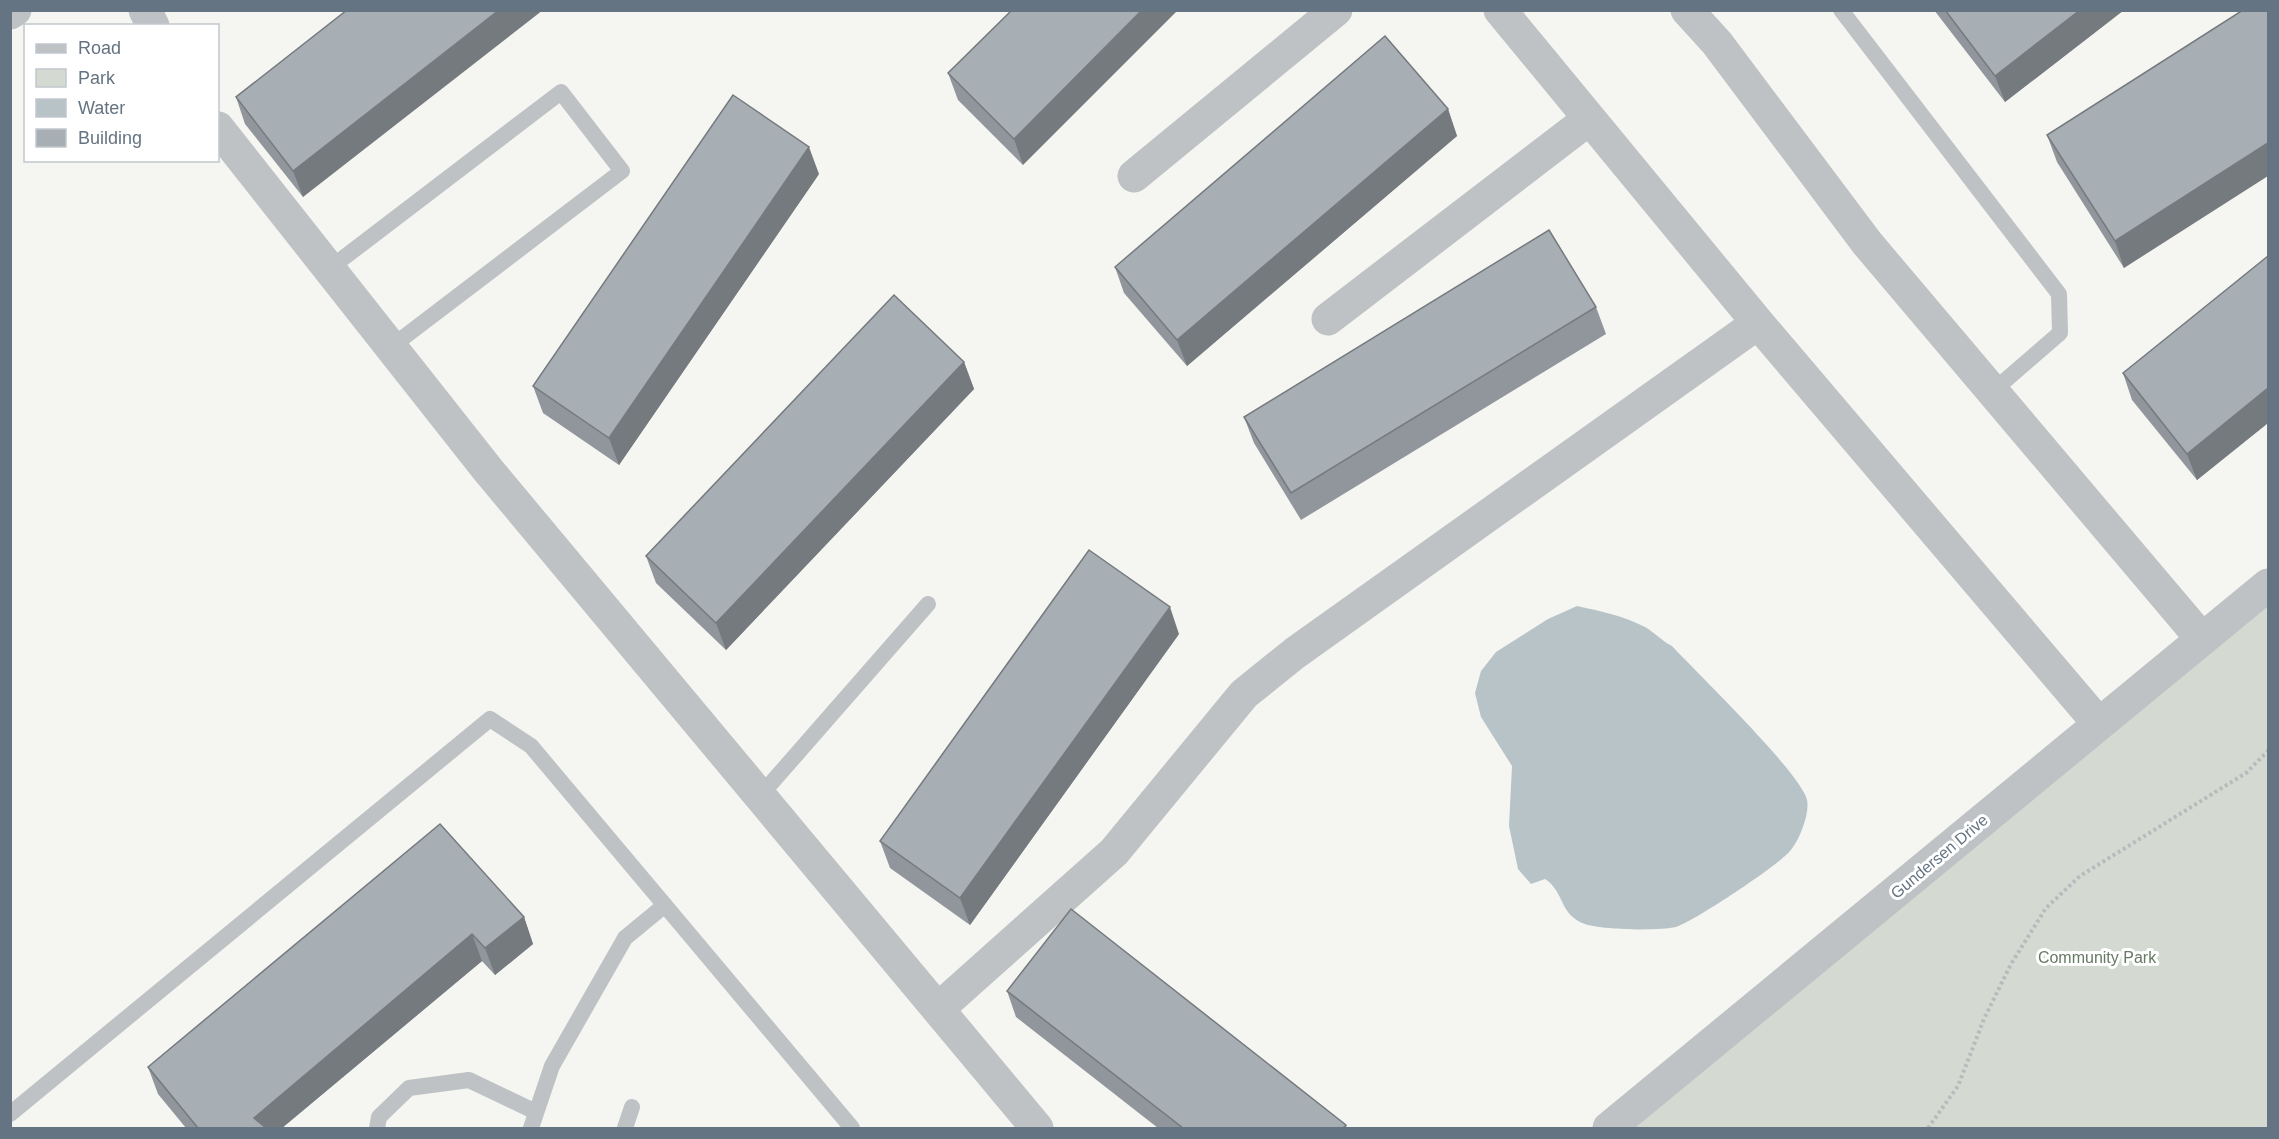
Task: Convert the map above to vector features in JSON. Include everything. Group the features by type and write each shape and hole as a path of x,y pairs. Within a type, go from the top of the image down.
{"street":[{"path":"10,13 15,10"},
{"path":"145,10 152,24"},
{"path":"1134,176 1336,10"},
{"path":"1500,10 1758,323 2099,724"},
{"path":"1687,10 1717,43 1868,243 2202,639"},
{"path":"1328,319 1589,119"},
{"path":"219,129 488,470 1037,1128"},
{"path":"938,1009 1114,852 1244,694 1295,653 1758,323"},
{"name":"Gundersen Drive","path":"1609,1128 2268,585"}],"lane":[{"path":"1841,10 2059,294 2060,333 1993,391"},
{"path":"329,268 561,92 622,171 391,347"},
{"path":"760,796 928,604"},
{"path":"10,1114 490,718 531,746 852,1128"},
{"path":"531,1128 552,1066 625,938 665,905"},
{"path":"377,1128 379,1117 409,1088 469,1080 537,1112"},
{"path":"625,1128 632,1107"}],"path":[{"path":"1928,1128 1958,1086 1984,1019 2002,982 2046,908 2080,876 2246,773 2268,751"}],"green space":[{"name":"Community Park","path":"2268,596 2268,1128 1616,1128"}],"water":[{"path":"1577,606 1612,614 1637,623 1672,646 1787,768 1801,787 1807,800 1808,806 1803,827 1797,841 1783,858 1735,892 1676,927 1630,929 1604,928 1585,924 1571,915 1556,890 1545,879 1531,884 1518,869 1509,826 1512,766 1481,717 1475,693 1481,671 1496,652 1548,619"}],"building":[{"path":"347,10 499,10 293,171 236,97"},
{"path":"1012,10 1142,10 1014,139 948,73"},
{"path":"1945,10 2080,10 1995,76"},
{"path":"2243,10 2268,10 2268,143 2115,241 2047,135"},
{"path":"1385,36 1448,109 1177,340 1115,267"},
{"path":"733,95 809,147 609,438 533,386"},
{"path":"1549,230 1596,307 1291,493 1244,417"},
{"path":"2268,256 2268,388 2187,454 2123,373"},
{"path":"894,295 964,362 716,623 646,556"},
{"path":"1089,550 1170,607 960,898 880,841"},
{"path":"440,824 524,917 485,948 472,934 254,1118 266,1128 198,1128 148,1067"},
{"path":"1071,909 1346,1125 1343,1128 1183,1128 1007,991"}]}
